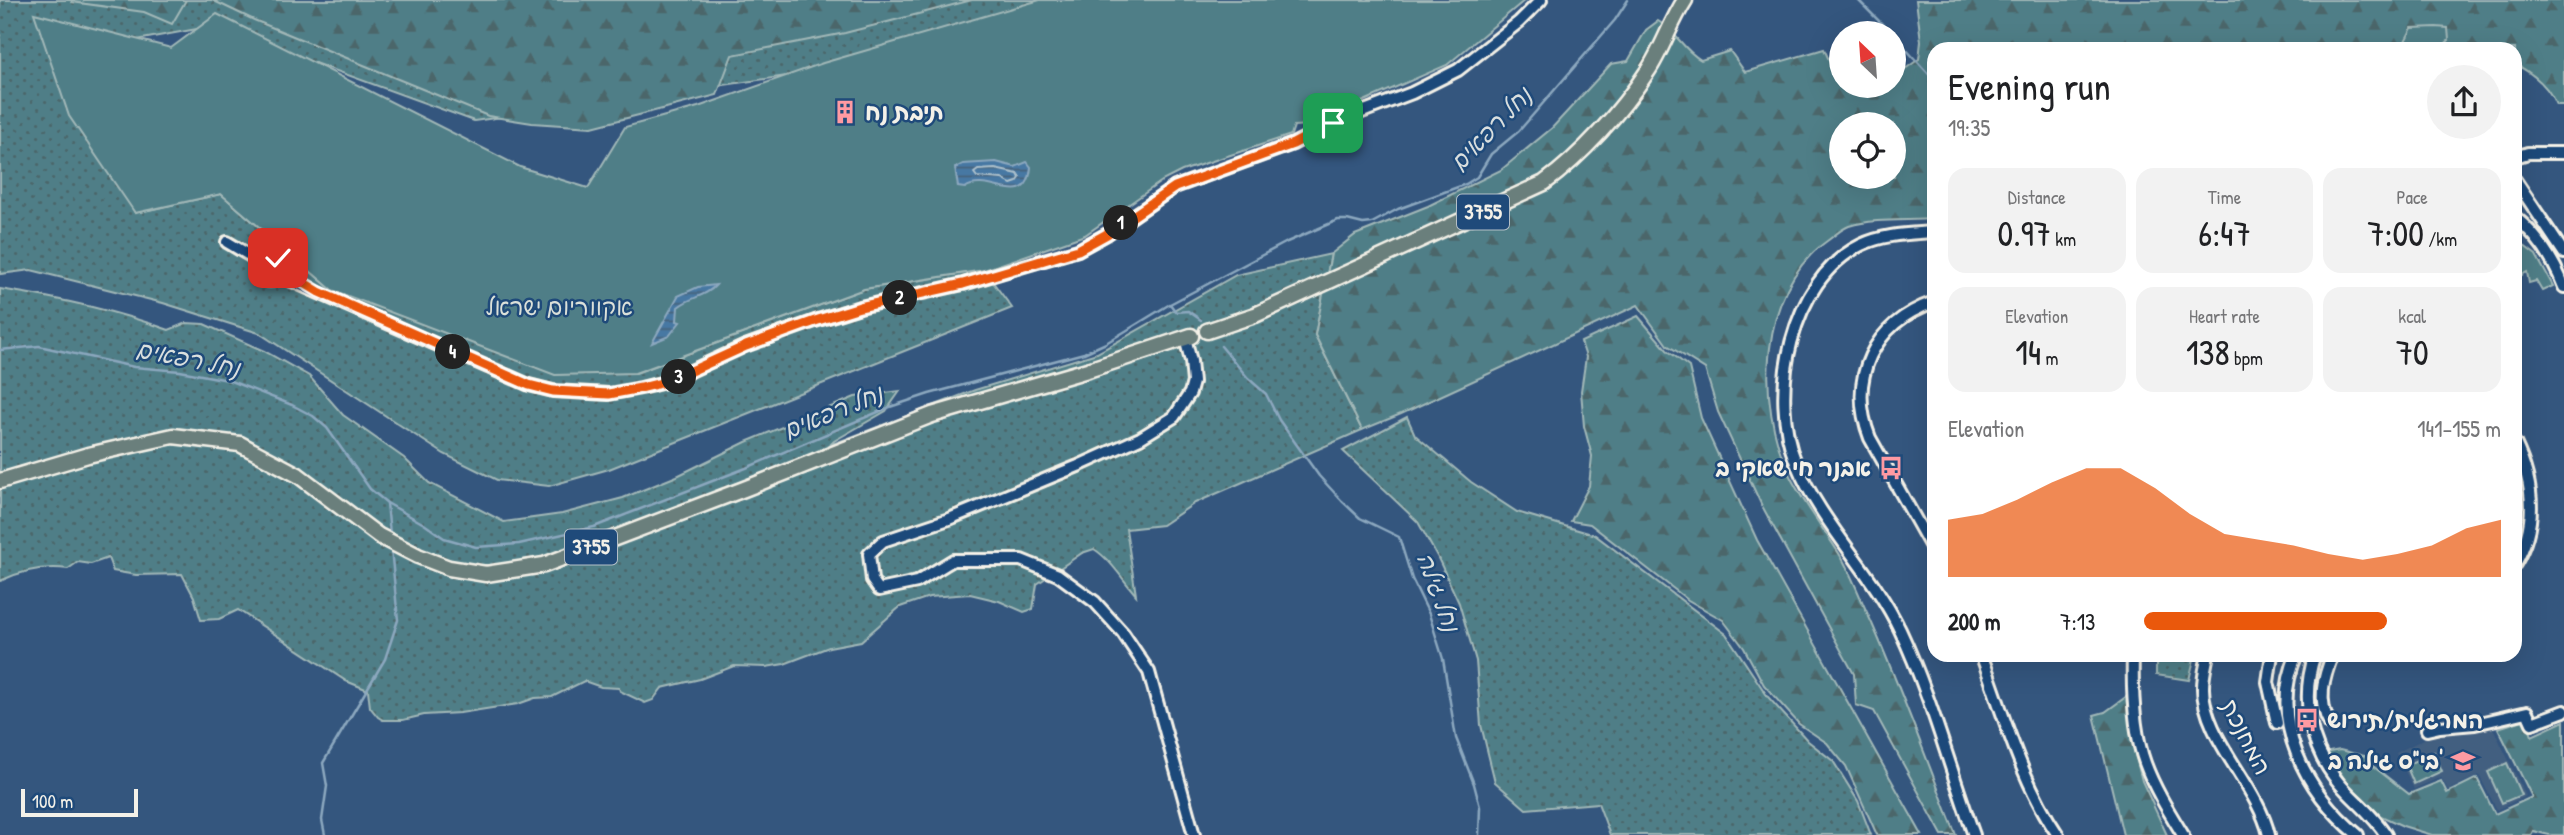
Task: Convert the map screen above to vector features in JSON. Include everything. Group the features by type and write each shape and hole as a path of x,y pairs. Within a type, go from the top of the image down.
{"main road":[{"name":"3755","path":"1207,331 1255,315 1544,183 1595,137 1648,71 1685,0"},
{"name":"3755","path":"0,481 88,455 173,436 240,444 298,475 379,536 449,568 486,574 544,565 932,415 1091,369 1188,337"}],"street":[{"path":"281,273 529,385 553,391 609,394 632,390 669,381 746,346 860,307 963,284 1078,250 1107,234 1175,187 1293,144 1333,123 1412,93 1458,71 1519,22 1541,0"},
{"path":"2522,149 2528,153"},
{"path":"2522,155 2564,153"},
{"path":"2522,190 2564,253"},
{"path":"2522,225 2552,262 2564,287"},
{"path":"1927,233 1877,240 1850,252 1830,270 1805,305 1794,333 1787,364 1784,403 1790,443 1803,478 1888,609 1906,642 1939,727 1974,835"},
{"path":"226,242 259,261"},
{"path":"266,256 275,256 281,261 281,273 268,281 260,277 257,269 259,261 266,256"},
{"path":"1927,305 1901,318 1884,334 1867,362 1861,400 1870,438 1927,540"},
{"path":"1188,337 1193,382 1190,393 1174,417 1140,438 1067,471 949,519 883,541 869,554 872,580 879,590 917,582 953,560 1021,559 1059,575 1095,602 1124,633 1149,672 1194,835"},
{"path":"2522,459 2531,498 2530,527 2522,550"},
{"path":"1984,662 2021,766 2057,835"},
{"path":"2133,662 2141,753 2152,780 2183,835"},
{"name":"המחנכת","path":"2207,662 2203,687 2207,713 2256,802 2269,835"},
{"path":"2271,662 2268,682 2277,723"},
{"path":"2295,662 2286,691 2289,722 2297,757 2316,792 2358,835"},
{"path":"2313,662 2308,708 2319,752 2339,784 2378,822 2386,835"},
{"path":"2330,662 2321,698 2322,708 2330,724"},
{"path":"2427,730 2475,724 2527,712 2532,723 2564,712"}],"shaded area":[{"path":"2492,726 2526,796 2497,810 2479,775 2448,790 2441,777 2414,789 2396,753 2440,731 2454,734 2477,732"}],"green space":[{"path":"0,0 1106,0 821,71 474,121 213,26 55,55 135,213 221,194 332,290 636,373 864,289 984,270 1012,308 609,469 549,486 497,480 444,454 259,333 163,303 31,270 0,274"},
{"path":"71,0 186,0 172,24 144,12"},
{"path":"212,0 972,0 845,33 732,55 717,95 592,127 532,123 488,116 254,20"},
{"name":"אקווריום ישראל","path":"1040,0 1525,0 1447,65 1309,125 1294,126 1291,135 1182,171 1162,181 1085,235 984,270 864,289 635,373 555,375 332,290 221,194 135,213 69,116 34,13 171,48 217,14 520,167 588,188 625,127 698,107 823,63"},
{"path":"1916,0 2564,0 2564,105 2556,105 2539,81 2522,68 2522,42 1927,42 1927,219 1880,221 1849,226 1804,262 1787,288 1776,318 1768,382 1771,415 1778,446 1789,474 1852,578 1901,692 1956,835 1942,835 1874,711 1856,705 1854,674 1761,504 1718,412 1705,369 1667,345 1638,305 1362,430 1315,335 1331,254 1355,235 1428,206 1501,170 1552,128 1611,64 1628,61 1646,30 1658,21 1701,60 1730,51 1745,72 1824,49 1829,60 1829,98 1906,98 1906,68 1919,59 1921,41"},
{"path":"2412,28 2448,28 2449,40 2405,42"},
{"path":"2522,244 2536,255 2553,286 2542,291 2536,281 2529,283 2527,272 2522,275"},
{"path":"1331,254 1315,335 1362,430 1195,503 1162,525 1126,529 1136,595 1111,564 1094,549 1082,553 1037,584 1033,609 1024,612 999,601 970,594 929,597 900,607 861,641 829,647 784,664 766,667 734,666 700,679 662,688 653,700 645,703 619,688 601,687 584,681 552,697 535,698 518,704 403,720 383,720 370,707 368,690 346,681 238,610 219,619 201,620 194,597 182,574 136,575 113,571 108,558 91,564 78,562 68,569 33,570 0,581 0,289 86,305 169,330 186,323 204,324 264,351 309,376 343,415 404,458 429,483 504,522 562,514 623,498 677,476 746,442 855,397 900,391 886,411 830,445 975,390 1097,353 1236,275"},
{"path":"1638,316 1667,350 1689,367 1701,418 1757,540 1922,835 1877,835 1846,766 1827,743 1799,724 1764,685 1744,648 1723,620 1688,600 1590,524 1571,521 1589,486 1592,456 1584,426 1581,391 1586,357 1581,342"},
{"path":"1407,417 1415,435 1471,482 1517,512 1595,535 1726,634 1768,697 1808,741 1833,761 1858,801 1871,835 1610,835 1598,803 1526,809 1495,782 1481,725 1476,661 1459,603 1418,522 1343,451"},
{"path":"2156,662 2193,662 2189,680 2156,675"},
{"path":"2130,694 2131,738 2142,781 2167,835 2123,835 2094,715 2105,712"},
{"path":"2526,719 2532,736 2564,721 2564,835 2533,831 2531,835 2432,835 2403,826 2381,816 2351,792 2324,753 2340,750 2365,756 2369,763 2409,794 2441,781 2447,793 2477,778 2495,814 2532,797 2498,728"},
{"path":"2434,752 2442,771 2414,784 2406,765"},
{"path":"2507,763 2521,795 2502,803 2488,772"}],"water":[{"path":"996,162 1015,167 1027,162 1031,167 1028,180 1015,190 985,184 958,187 955,168 963,164"},
{"path":"716,285 678,307 677,321 680,322 669,336 652,343 678,296 698,287"}],"waterway":[{"name":"נחל רפאים","path":"0,350 39,346 134,367 180,371 228,380 313,416 327,428 370,489 387,503 444,538 476,547 519,544 594,527 746,468 890,407 1084,353 1287,242 1338,220 1372,223 1398,209 1466,184 1477,177 1491,154 1519,131 1615,20 1628,0"},
{"path":"1858,0 1879,21"},
{"path":"1906,49 1927,72"},
{"name":"נחל גילה","path":"1170,304 1176,312 1188,311 1201,320"},
{"name":"נחל גילה","path":"1221,346 1248,378 1266,394 1279,420 1319,476 1342,501 1360,518 1399,537 1443,659 1456,738 1480,807 1479,835"},
{"path":"387,503 390,534"},
{"path":"325,835 322,820 327,786 323,763 385,659 398,620 391,548"}],"place":[{"name":"תיבת נח","path":"845,112"},
{"name":"אבנר חי שאקי ב","path":"1891,468"},
{"name":"המרגלית/תירוש","path":"2307,720"},
{"name":"בי\"ס גילה ב'","path":"2463,761"}],"route":[{"path":"278,258 283,270 319,292 500,374 553,391 609,394 669,381 769,337 860,307 963,284 1078,250 1107,234 1175,187 1293,144 1333,123"}]}
